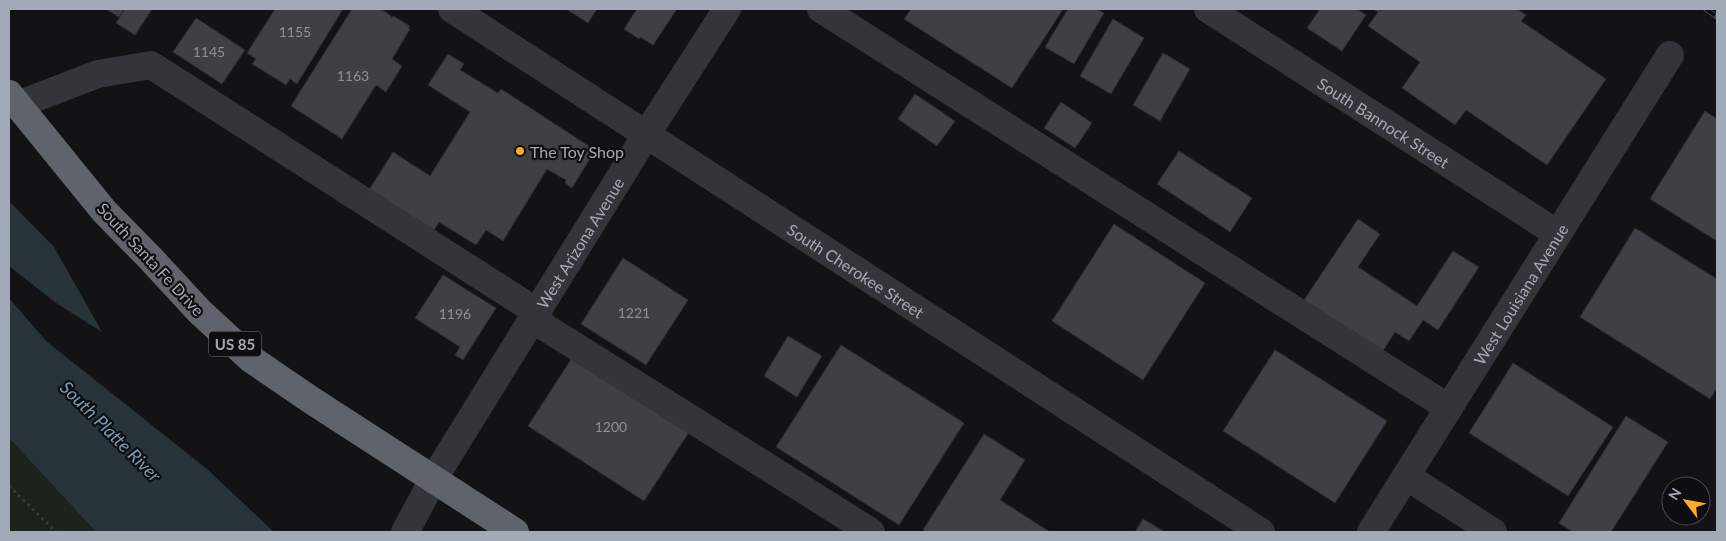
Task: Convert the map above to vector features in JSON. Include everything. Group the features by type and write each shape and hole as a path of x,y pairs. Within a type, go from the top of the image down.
{"highway":[{"name":"South Santa Fe Drive","path":"13,100 104,211 152,259 199,311 245,354 311,400 515,532"}],"street":[{"name":"South Cherokee Street","path":"452,9 1261,532"},
{"name":"West Arizona Avenue","path":"405,532 433,480 646,135 727,9"},
{"path":"821,9 1449,408"},
{"name":"South Bannock Street","path":"1208,9 1558,234"},
{"name":"West Louisiana Avenue","path":"1370,532 1670,55"},
{"path":"13,100 98,74 151,65 535,316 872,532"},
{"path":"1406,476 1493,532"}],"path":[{"path":"9,486 56,532"}],"shaded area":[{"path":"9,438 96,532 9,532"}],"water":[{"path":"9,201 54,247 102,332 56,303 9,266"},
{"name":"South Platte River","path":"9,298 46,341 207,469 274,532 96,532 9,438"}],"building":[{"path":"106,9 124,9 119,17"},
{"path":"125,9 152,9 135,35 116,23"},
{"path":"275,9 343,9 297,84 290,79 286,85 252,64 256,59 247,53"},
{"path":"352,9 381,9 392,18 393,16 410,26 408,28 410,29 392,59 402,66 386,92 376,85 342,139 291,106"},
{"path":"566,9 597,9 588,23"},
{"path":"637,9 677,9 653,45 640,37 639,39 624,29"},
{"path":"911,9 1063,9 1012,88 904,19"},
{"path":"1068,9 1096,9 1104,13 1074,64 1045,47"},
{"path":"1320,9 1357,9 1366,15 1342,51 1307,28"},
{"path":"1373,9 1517,9 1526,15 1521,21 1606,79 1547,165 1466,110 1455,125 1402,88 1420,62 1368,26 1378,12"},
{"path":"196,18 245,50 222,84 173,52"},
{"path":"1113,19 1144,38 1111,94 1080,76"},
{"path":"1163,53 1190,69 1160,121 1133,105"},
{"name":"The Toy Shop","path":"448,54 464,64 460,70 498,93 501,89 595,150 572,188 565,183 566,180 547,169 503,241 486,230 476,245 439,222 434,230 369,190 393,152 430,176 470,112 428,85"},
{"path":"915,94 955,121 937,146 898,119"},
{"path":"1061,102 1092,123 1075,148 1044,128"},
{"path":"1705,111 1717,119 1717,241 1650,199"},
{"path":"1179,151 1252,198 1230,232 1157,184"},
{"path":"1358,219 1380,234 1358,267 1417,306 1453,251 1479,267 1438,330 1423,320 1409,341 1395,332 1379,357 1300,306"},
{"path":"1114,224 1205,283 1143,380 1052,321"},
{"path":"1635,228 1717,279 1717,388 1710,399 1580,317"},
{"path":"623,258 688,300 646,365 581,324"},
{"path":"443,275 496,308 463,360 455,355 460,347 415,318"},
{"path":"788,336 822,356 797,397 764,376"},
{"path":"841,345 964,423 899,525 776,447"},
{"path":"577,350 693,426 644,501 528,426"},
{"path":"1275,350 1387,421 1335,503 1223,431"},
{"path":"1513,363 1613,427 1568,496 1469,433"},
{"path":"1626,416 1668,442 1611,532 1573,532 1559,523"},
{"path":"984,434 1025,460 1000,500 1050,532 927,532 923,530"},
{"path":"1143,519 1165,532 1135,532"}],"railway":[{"path":"1706,9 1717,17"}],"place":[{"name":"The Toy Shop","path":"520,151"}]}
